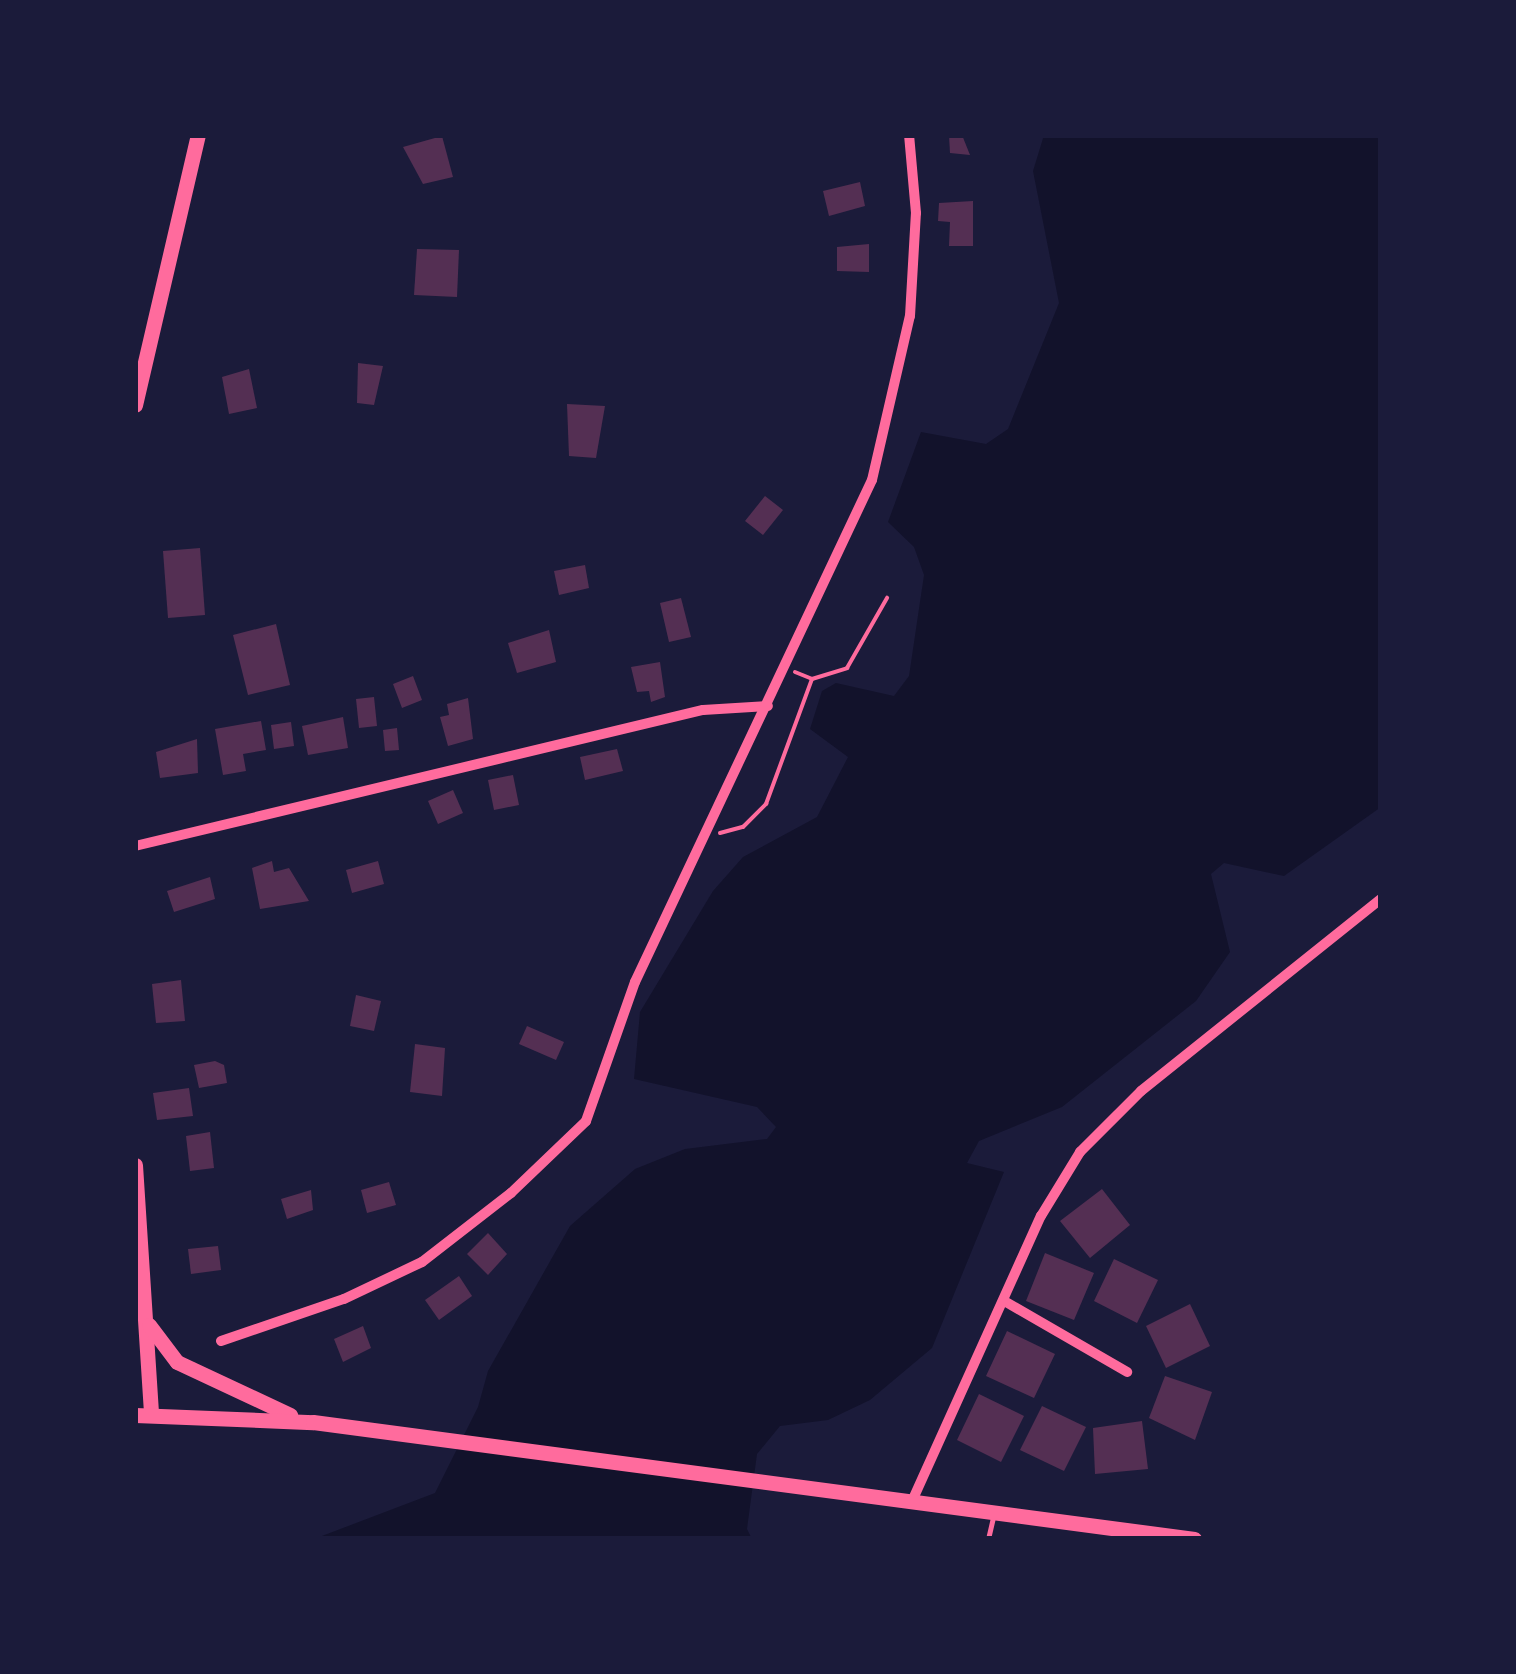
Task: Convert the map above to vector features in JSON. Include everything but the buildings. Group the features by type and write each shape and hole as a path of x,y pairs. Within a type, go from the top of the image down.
{"main road":[{"path":"135,405 198,135"},
{"path":"135,1165 148,1324 143,1415 313,1422 913,1498 1194,1539"},
{"path":"148,1324 177,1362 254,1402 313,1422"}],"street":[{"path":"221,1340 344,1299 422,1262 572,1138 594,1106 616,1025 872,480 897,386 914,263 909,135"},
{"path":"135,846 703,710 768,706"},
{"path":"913,1498 1057,1184 1098,1130 1381,899"},
{"path":"1006,1302 1127,1372"}],"lane":[{"path":"988,1539 995,1511"}],"path":[{"path":"786,668 812,679 847,668 886,598"},
{"path":"706,836 744,827 766,804 812,679"}],"shaded area":[{"path":"1044,135 1381,135 1381,807 1284,876 1224,863 1211,874 1230,952 1196,1001 1062,1107 979,1141 967,1163 1004,1172 932,1348 870,1400 828,1420 780,1426 757,1454 747,1529 752,1539 314,1539 435,1493 478,1407 488,1371 570,1226 635,1169 685,1149 767,1139 776,1127 757,1107 634,1079 640,1012 713,891 743,857 817,817 848,757 810,729 822,691 836,683 894,696 909,676 924,575 914,547 888,522 921,432 986,444 1008,429 1059,303 1033,171"}]}
